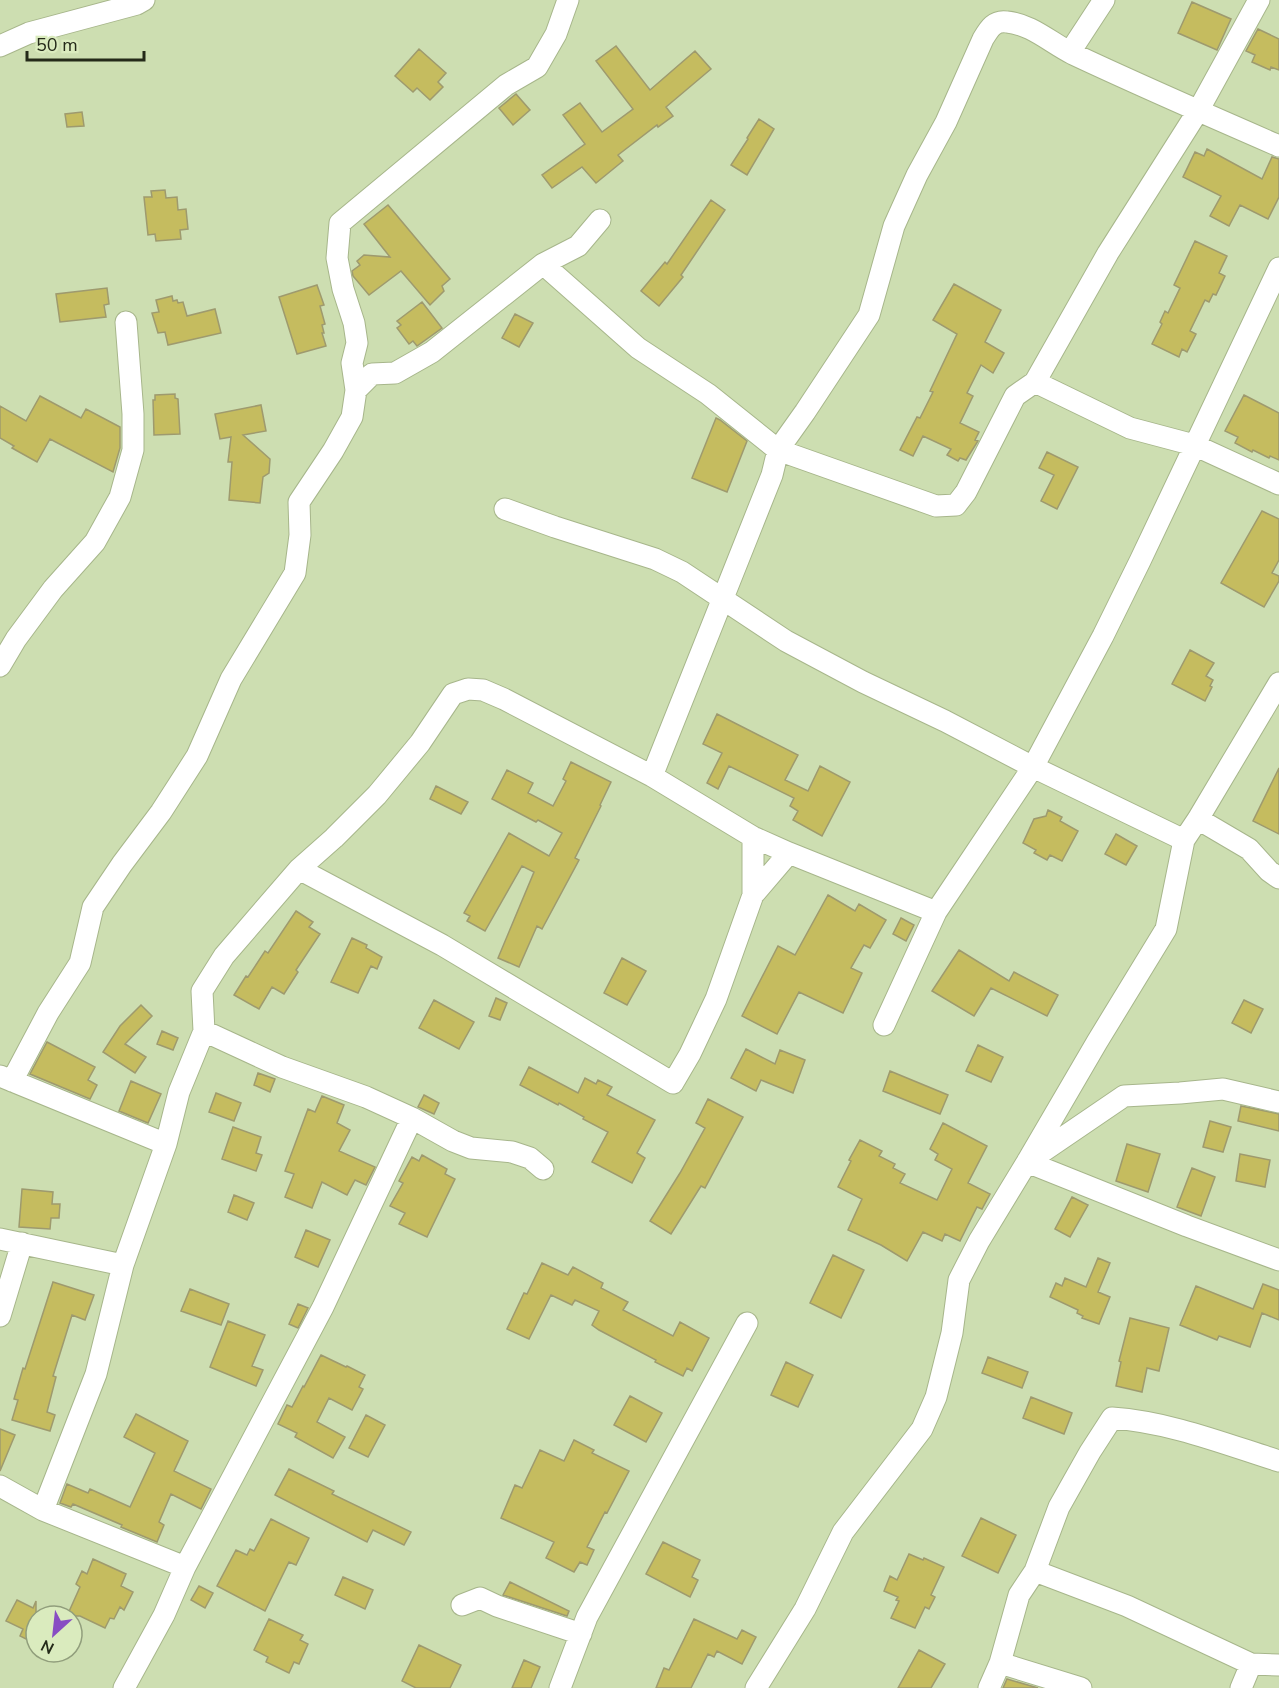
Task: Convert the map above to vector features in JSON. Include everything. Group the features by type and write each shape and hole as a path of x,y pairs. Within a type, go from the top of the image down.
{"street":[{"path":"0,46 29,33 137,4 144,0"},
{"path":"166,1144 6,1078 80,963 93,907 161,812 197,756 231,679 295,573 300,535 299,502 333,451 352,417 356,390 352,363 357,343 337,258 340,223 506,85 537,68 556,34 568,0"},
{"path":"1070,52 1104,0"},
{"path":"543,264 638,348 708,394 778,450 936,506 956,505 966,492 1016,396 1035,382 1108,253 1197,111 1259,0"},
{"path":"652,776 771,475 778,450 869,315 894,226 917,175 946,122 982,39 990,27 999,22 1009,22 1032,30 1070,52 1279,146"},
{"path":"356,390 372,374 395,373 432,352 543,264 578,246 600,220"},
{"path":"884,1025 936,912 1033,766 1140,561 1279,268"},
{"path":"0,666 16,639 54,589 95,542 120,497 133,450 134,414 126,322"},
{"path":"1035,382 1130,428 1194,445 1279,484"},
{"path":"505,509 655,560 682,572 786,641 863,682 1184,840"},
{"path":"756,1688 805,1609 843,1532 922,1429 936,1397 952,1334 959,1280 979,1241 1028,1162 1096,1042 1166,929 1184,840 1279,683"},
{"path":"43,1510 96,1374 123,1266 166,1144 178,1092 204,1031 202,991 224,956 299,869 334,838 376,795 420,743 453,694 468,689 483,690 504,699 652,776 753,837 936,912"},
{"path":"1198,819 1249,849 1269,871 1279,878"},
{"path":"299,869 442,945 673,1083 716,999 753,895 753,837"},
{"path":"753,895 789,853"},
{"path":"204,1031 282,1067 366,1097 453,1141 471,1148 512,1152 530,1158 543,1169"},
{"path":"1028,1162 1124,1096 1223,1089 1279,1102"},
{"path":"124,1688 164,1615 185,1567 323,1307 411,1118"},
{"path":"1028,1162 1279,1260"},
{"path":"0,1239 123,1266"},
{"path":"0,1316 22,1244"},
{"path":"560,1688 587,1617 747,1323"},
{"path":"989,1688 1000,1663 1019,1595 1035,1571 1059,1507 1112,1418 1182,1430 1279,1461"},
{"path":"0,1486 43,1510 185,1567"},
{"path":"1035,1571 1127,1606 1251,1664 1279,1665"},
{"path":"462,1605 480,1598 580,1635"},
{"path":"1000,1663 1082,1688"},
{"path":"1241,1688 1251,1664"}],"building":[{"path":"1192,2 1231,19 1217,50 1178,33"},
{"path":"1258,29 1279,39 1279,70 1271,67 1270,70 1252,62 1255,55 1246,51"},
{"path":"616,46 650,90 695,51 711,69 666,107 673,116 658,127 657,125 618,155 623,161 596,183 582,167 552,188 542,175 585,144 563,115 580,103 602,132 633,109 596,61"},
{"path":"419,49 446,73 438,82 443,87 430,100 417,88 413,92 395,76"},
{"path":"516,94 530,110 513,125 499,108"},
{"path":"82,112 84,126 67,127 65,114"},
{"path":"759,119 774,129 747,175 731,165"},
{"path":"1207,149 1262,179 1272,157 1279,159 1279,197 1268,219 1240,205 1229,226 1210,216 1221,196 1183,177 1195,152 1204,156"},
{"path":"165,190 166,198 177,197 178,210 186,209 188,229 180,230 181,239 156,241 155,234 148,235 144,197 152,197 151,191"},
{"path":"711,200 725,210 681,275 683,277 659,306 641,291 665,262 667,264"},
{"path":"388,205 450,279 442,286 444,291 430,305 401,271 369,295 353,276 352,271 360,265 357,261 364,255 390,257 364,224"},
{"path":"1195,241 1227,256 1219,273 1225,276 1216,295 1213,294 1209,302 1205,300 1190,331 1196,334 1187,352 1182,349 1179,357 1152,344 1162,324 1160,322 1165,311 1168,313 1180,288 1174,285"},
{"path":"954,284 1001,310 985,342 1004,353 993,373 981,365 967,393 973,396 960,423 979,432 975,440 978,441 966,460 960,458 958,461 947,455 951,449 923,436 913,456 900,450 933,392 930,391 957,334 933,320"},
{"path":"317,285 324,305 320,306 325,324 322,325 324,333 322,333 326,346 297,354 279,297"},
{"path":"107,288 109,304 104,305 106,317 60,322 56,294"},
{"path":"172,296 173,301 183,302 187,316 215,309 221,333 168,345 165,332 158,333 152,313 159,312 156,300"},
{"path":"422,302 442,328 417,346 413,341 409,344 397,328 401,325 397,321"},
{"path":"515,314 533,323 519,347 502,338"},
{"path":"175,394 175,398 178,399 180,434 154,435 153,400 155,400 155,395"},
{"path":"1244,395 1279,413 1279,460 1253,450 1252,452 1235,443 1238,437 1225,431"},
{"path":"40,396 81,418 86,409 120,427 120,448 113,472 50,439 37,462 12,448 14,446 0,438 0,406 26,421"},
{"path":"261,405 266,431 243,435 270,459 269,473 263,477 260,503 229,500 232,462 228,462 231,437 220,439 215,414"},
{"path":"716,418 747,441 727,492 692,478"},
{"path":"1047,452 1078,467 1057,509 1041,501 1054,475 1039,468"},
{"path":"1262,511 1279,519 1279,560 1272,573 1279,576 1279,581 1264,607 1221,583"},
{"path":"1190,650 1214,663 1206,676 1213,680 1205,701 1172,684"},
{"path":"717,714 798,755 785,780 808,791 820,766 850,782 822,836 793,820 798,811 790,806 794,798 729,766 718,789 707,783 722,753 703,744"},
{"path":"571,762 611,782 575,858 579,860 542,929 537,926 519,967 498,958 534,872 522,866 485,931 467,921 470,916 464,913 509,833 549,856 562,833 492,799 507,770 533,783 528,793 553,806 566,781 563,779"},
{"path":"1279,768 1279,834 1253,821"},
{"path":"436,786 468,802 461,814 430,799"},
{"path":"1048,810 1062,817 1060,821 1078,831 1062,861 1050,855 1047,860 1034,853 1036,850 1023,843 1034,819 1046,816"},
{"path":"1116,834 1137,846 1126,865 1105,854"},
{"path":"828,895 855,911 859,904 886,920 870,948 864,945 851,968 862,973 843,1013 799,992 777,1034 742,1016 778,946 795,955"},
{"path":"296,911 313,922 309,927 320,934 296,970 298,972 284,994 272,987 259,1009 234,995 265,951 268,953"},
{"path":"901,918 914,925 906,941 893,934"},
{"path":"352,938 367,945 366,948 382,957 377,969 371,966 358,993 331,982"},
{"path":"959,950 1009,981 1014,972 1058,995 1047,1016 991,988 974,1016 932,991"},
{"path":"622,958 646,971 627,1005 604,993"},
{"path":"496,998 507,1003 500,1020 489,1016"},
{"path":"434,1000 474,1022 459,1049 419,1028"},
{"path":"1244,1000 1263,1009 1251,1033 1232,1023"},
{"path":"141,1005 152,1016 125,1044 146,1057 135,1073 103,1052 120,1026"},
{"path":"162,1031 178,1038 173,1050 157,1044"},
{"path":"47,1042 95,1067 88,1080 97,1085 90,1099 30,1074"},
{"path":"978,1045 1003,1057 991,1082 966,1071"},
{"path":"746,1049 775,1064 780,1050 805,1060 793,1093 761,1080 756,1091 731,1078"},
{"path":"529,1067 578,1093 585,1078 596,1084 598,1080 612,1087 607,1095 655,1120 637,1153 645,1158 632,1183 592,1162 608,1132 559,1103 558,1105 520,1085"},
{"path":"890,1071 948,1095 940,1114 883,1091"},
{"path":"258,1073 275,1079 270,1092 254,1085"},
{"path":"131,1081 161,1094 148,1123 119,1111"},
{"path":"216,1093 241,1103 234,1121 209,1112"},
{"path":"424,1095 439,1103 434,1114 418,1107"},
{"path":"322,1096 344,1105 337,1123 350,1130 339,1151 375,1167 366,1185 355,1180 347,1195 322,1182 312,1208 285,1197 294,1174 285,1171 308,1109 315,1112"},
{"path":"708,1099 743,1117 705,1188 701,1186 671,1234 650,1221 705,1128 696,1123"},
{"path":"1241,1106 1279,1114 1279,1131 1238,1121"},
{"path":"1210,1121 1231,1127 1223,1152 1203,1147"},
{"path":"943,1123 987,1146 968,1183 990,1194 982,1209 977,1207 960,1241 945,1234 942,1241 923,1232 907,1261 881,1245 848,1230 862,1199 838,1187 860,1140 882,1151 879,1156 895,1164 893,1168 905,1174 900,1183 937,1200 952,1169 935,1160 938,1154 930,1149"},
{"path":"233,1127 261,1137 256,1153 262,1155 256,1171 222,1159"},
{"path":"1127,1144 1160,1154 1148,1192 1116,1181"},
{"path":"1240,1154 1270,1160 1265,1187 1236,1181"},
{"path":"422,1155 447,1169 445,1174 455,1179 427,1237 399,1224 405,1213 390,1206 403,1183 399,1181 412,1157 419,1161"},
{"path":"1192,1168 1215,1177 1201,1216 1177,1207"},
{"path":"22,1189 53,1192 52,1204 60,1204 59,1218 51,1218 50,1229 19,1227"},
{"path":"234,1195 254,1203 247,1220 228,1212"},
{"path":"1072,1197 1088,1205 1070,1237 1055,1229"},
{"path":"306,1230 330,1240 318,1267 295,1257"},
{"path":"833,1255 864,1270 841,1318 810,1303"},
{"path":"1098,1258 1110,1263 1098,1292 1110,1297 1099,1324 1082,1318 1083,1316 1077,1313 1078,1310 1050,1297 1056,1283 1062,1286 1065,1278 1086,1287"},
{"path":"542,1263 568,1275 573,1267 603,1283 601,1288 628,1302 623,1310 673,1336 680,1322 709,1338 692,1371 687,1368 683,1376 599,1330 592,1325 599,1311 575,1300 572,1305 551,1295 529,1339 507,1329 524,1293 527,1294"},
{"path":"53,1282 94,1295 85,1320 72,1315 53,1376 56,1377 47,1412 55,1415 50,1431 12,1420 18,1400 14,1399 23,1368 25,1369"},
{"path":"1263,1284 1279,1290 1279,1320 1262,1313 1250,1347 1219,1336 1217,1340 1180,1325 1196,1286 1253,1309"},
{"path":"190,1289 229,1304 221,1325 181,1311"},
{"path":"298,1304 308,1308 298,1328 289,1324"},
{"path":"1130,1318 1169,1328 1159,1371 1147,1368 1142,1392 1116,1386 1121,1362 1119,1361"},
{"path":"228,1321 265,1335 252,1366 263,1370 256,1386 210,1367"},
{"path":"321,1355 365,1375 359,1387 363,1389 352,1410 329,1398 317,1422 345,1437 333,1458 295,1437 297,1433 278,1424 287,1405 292,1407"},
{"path":"988,1357 1028,1372 1022,1388 982,1373"},
{"path":"786,1362 813,1375 798,1407 771,1395"},
{"path":"630,1396 662,1413 646,1442 614,1425"},
{"path":"1031,1397 1072,1413 1064,1434 1023,1418"},
{"path":"136,1414 188,1441 174,1471 211,1489 201,1509 171,1494 159,1522 164,1525 157,1542 73,1504 71,1507 60,1503 67,1484 88,1493 90,1489 130,1507 155,1453 124,1437"},
{"path":"366,1415 385,1425 368,1457 349,1448"},
{"path":"0,1429 15,1435 0,1471"},
{"path":"574,1440 594,1450 592,1453 629,1471 587,1547 594,1550 587,1565 580,1562 574,1572 546,1558 554,1542 501,1518 515,1485 522,1488 540,1450 564,1461"},
{"path":"289,1469 334,1491 332,1494 411,1532 404,1545 373,1530 367,1542 275,1495"},
{"path":"981,1518 1016,1535 998,1573 962,1556"},
{"path":"271,1519 309,1538 296,1565 289,1562 265,1611 217,1586 236,1550 247,1555 250,1549 254,1551"},
{"path":"663,1542 700,1560 692,1577 698,1580 690,1597 646,1574"},
{"path":"909,1554 944,1567 931,1595 935,1597 929,1609 925,1607 915,1628 891,1618 899,1601 896,1600 898,1597 884,1591 890,1576 897,1580"},
{"path":"93,1559 126,1574 121,1586 133,1592 124,1610 120,1607 114,1619 110,1618 105,1628 84,1618 84,1604 72,1604 80,1587 76,1584 82,1571 87,1574"},
{"path":"343,1577 373,1590 365,1609 335,1595"},
{"path":"510,1582 569,1611 567,1616 503,1595"},
{"path":"199,1586 213,1593 205,1608 191,1600"},
{"path":"17,1600 25,1604 24,1638 20,1636 23,1629 6,1621"},
{"path":"269,1619 303,1635 300,1640 308,1644 299,1664 294,1662 289,1673 266,1662 268,1657 254,1650"},
{"path":"694,1619 737,1639 742,1630 756,1637 742,1664 717,1651 714,1657 708,1654 691,1688 656,1688 664,1668 669,1670"},
{"path":"419,1645 461,1665 450,1688 416,1688 402,1681"},
{"path":"919,1650 945,1664 931,1688 898,1688"},
{"path":"524,1660 540,1667 531,1688 512,1688"},
{"path":"1007,1679 1038,1688 1003,1688"}]}
